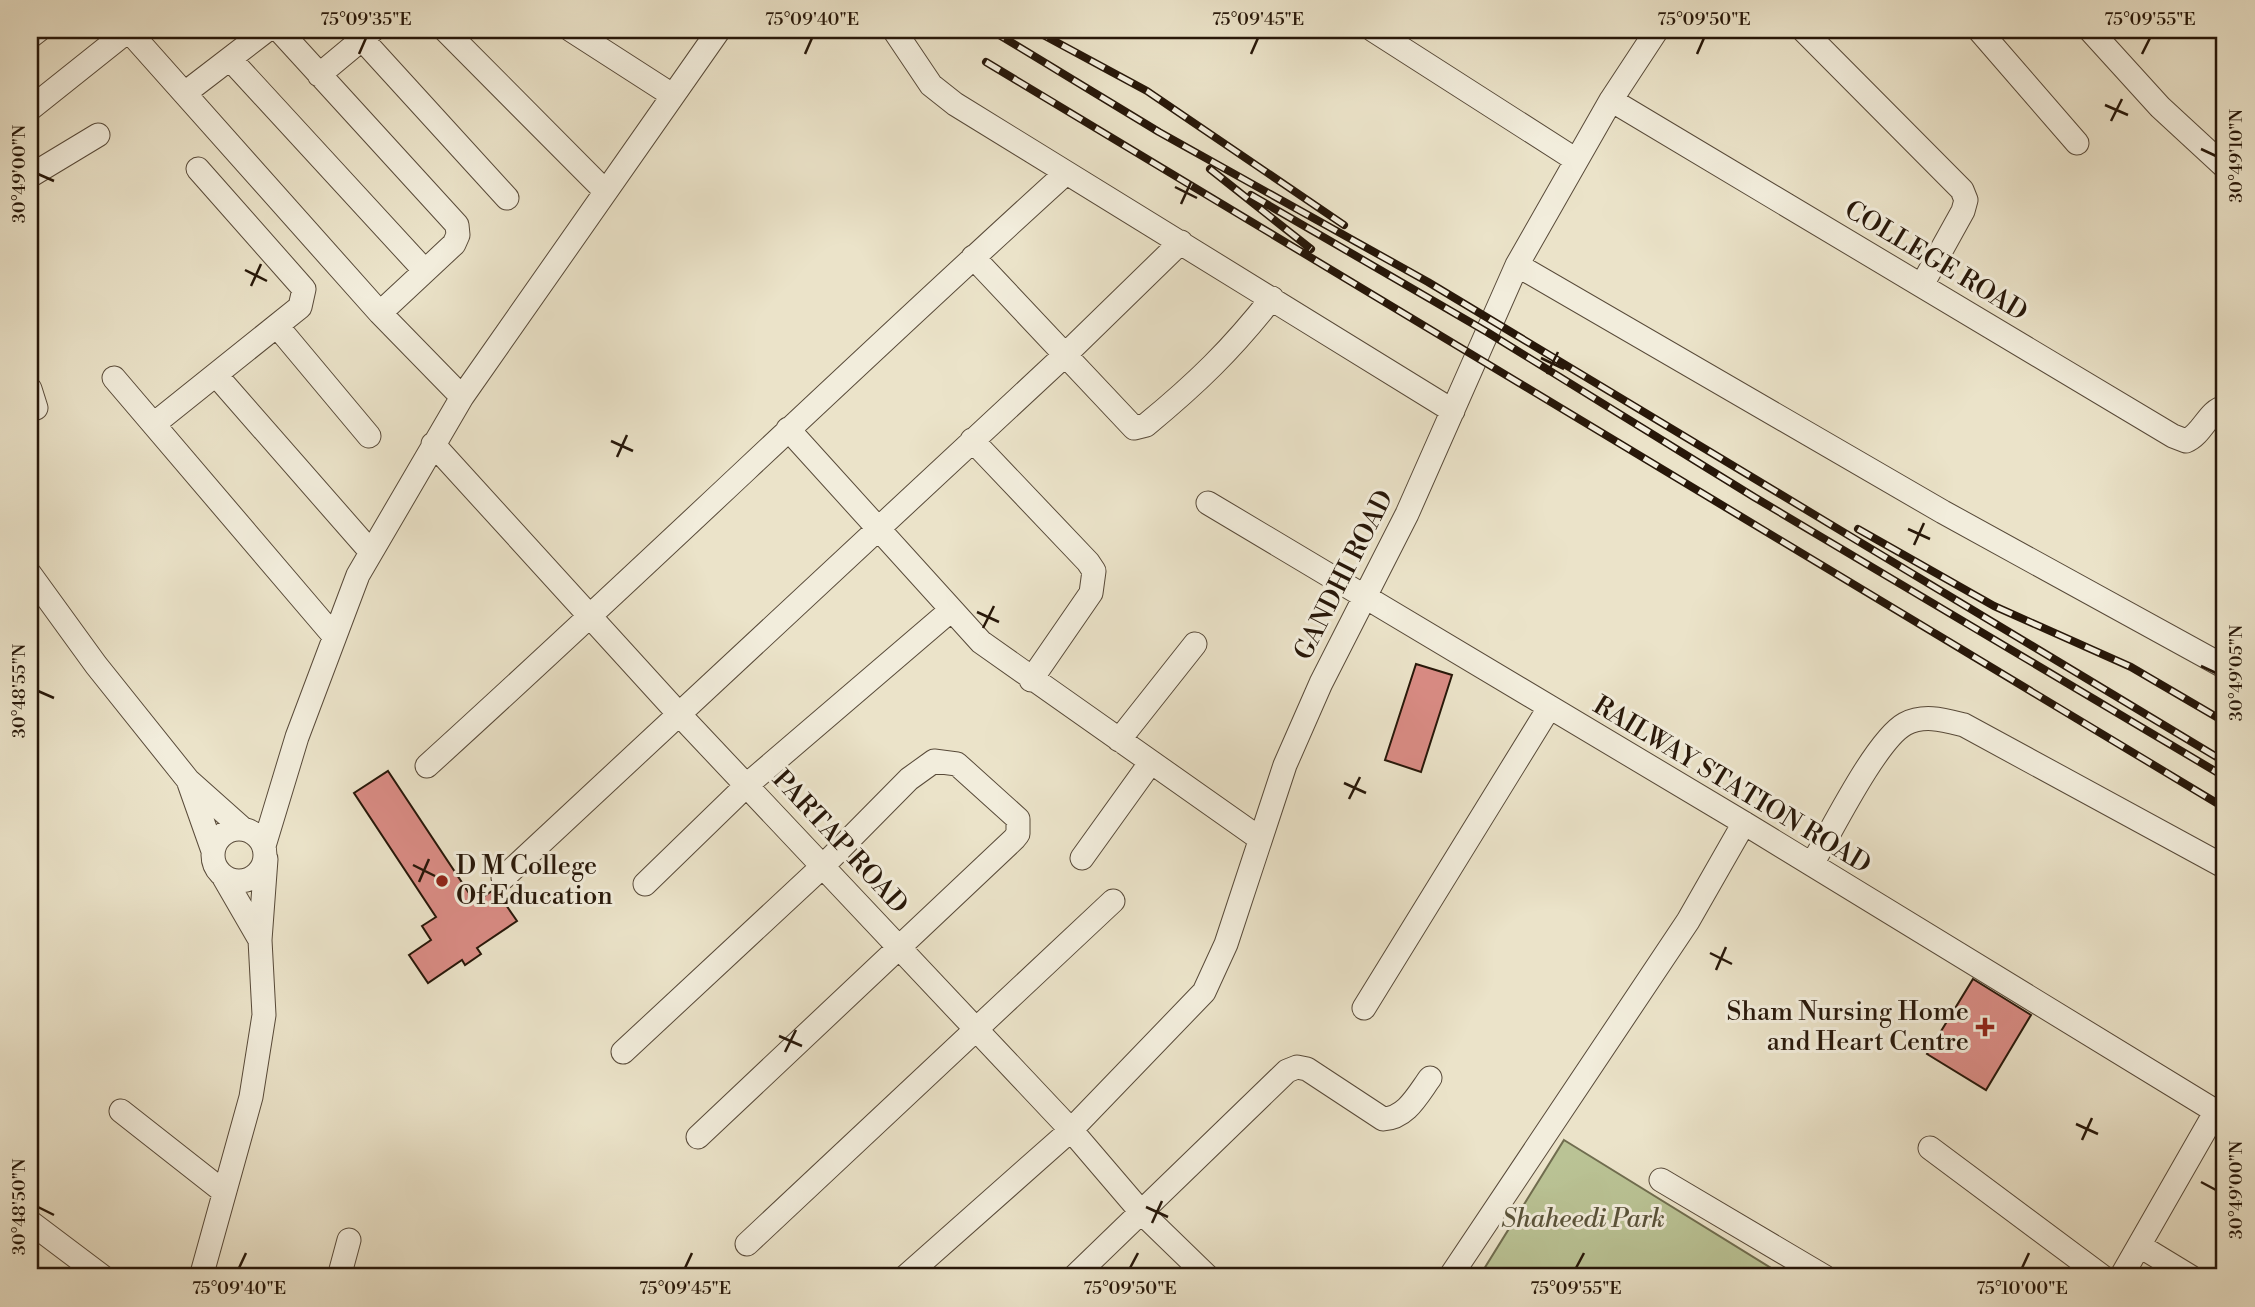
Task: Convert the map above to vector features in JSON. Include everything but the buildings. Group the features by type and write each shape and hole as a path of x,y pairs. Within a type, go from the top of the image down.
{"street":[{"path":"30,37 39,30"},
{"path":"30,109 129,30 380,313 461,397"},
{"path":"185,93 268,30"},
{"path":"279,30 457,225 458,235 454,244 380,313"},
{"path":"445,30 604,190"},
{"path":"571,30 672,95"},
{"path":"894,30 931,85 955,104 1453,411"},
{"path":"1373,30 1577,160"},
{"name":"GANDHI ROAD","path":"905,1277 1071,1130 1204,992 1226,944 1285,765 1321,682 1366,597 1453,411 1517,265 1611,100 1657,30"},
{"path":"1803,30 1962,190 1966,200 1964,211 1922,285"},
{"path":"1979,30 2077,143"},
{"path":"2090,30 2160,107 2225,167"},
{"path":"223,876 236,881 249,880 260,872 297,737 358,575 433,444 461,397 672,95 711,32"},
{"path":"319,75 367,34 507,198"},
{"path":"230,59 425,271"},
{"name":"COLLEGE ROAD","path":"1611,100 2173,436 2186,441 2198,436 2214,412 2225,407"},
{"path":"30,176 99,135"},
{"path":"154,424 300,307 304,289 198,169"},
{"path":"427,765 592,616 788,429 1066,173"},
{"path":"503,878 878,526 1065,355 1181,242"},
{"path":"973,257 1129,425 1139,428 1201,379 1236,345 1272,298"},
{"path":"1517,265 1943,512 2225,667"},
{"path":"277,326 369,436"},
{"path":"216,375 371,552"},
{"path":"114,378 334,636"},
{"path":"788,429 878,526 950,611 981,642 1031,680 1259,838"},
{"path":"972,440 1094,571 1091,593 1031,680"},
{"name":"PARTAP ROAD","path":"433,444 678,713 748,784 1071,1130 1142,1213 1208,1277"},
{"name":"RAILWAY STATION ROAD","path":"1208,503 1812,864 2221,1114"},
{"path":"30,574 96,665 188,780 243,829 256,835 265,852 260,940 264,1015 251,1097 201,1277"},
{"path":"645,884 748,784 950,611"},
{"path":"1119,740 1195,644"},
{"path":"1364,1008 1549,708"},
{"path":"1812,864 1885,741 1906,723 1933,717 1964,724 2225,867"},
{"path":"623,1052 823,866 909,779 934,761 957,764 1012,813 1018,820 1018,834 901,948 698,1137"},
{"path":"1082,858 1151,762"},
{"path":"188,780 213,851 215,865 260,940"},
{"path":"1450,1277 1688,921 1744,823"},
{"path":"213,851 219,839 229,831 243,829"},
{"path":"747,1244 1112,901"},
{"path":"1074,1277 1287,1071 1307,1069 1383,1119 1394,1119 1406,1110 1430,1078"},
{"path":"121,1111 225,1192"},
{"path":"2121,1277 2221,1114"},
{"path":"1930,1148 2103,1277"},
{"path":"1661,1180 1825,1277"},
{"path":"30,1222 103,1277"},
{"path":"339,1277 349,1240"},
{"path":"2140,1247 2191,1277"}],"green space":[{"name":"Shaheedi Park","path":"1564,1140 1784,1276 1479,1277"}],"railway":[{"path":"991,30 1159,132 1428,282 2225,762"},
{"path":"1034,30 1147,91 1344,225"},
{"path":"986,62 2225,808"},
{"path":"1210,169 1311,249"},
{"path":"1251,195 1487,332 1754,497 2225,777"},
{"path":"1858,529 1994,606 2131,667 2225,722"}],"place":[{"name":"D M College Of Education","path":"442,881"},
{"name":"Sham Nursing Home and Heart Centre","path":"1985,1027"}]}
